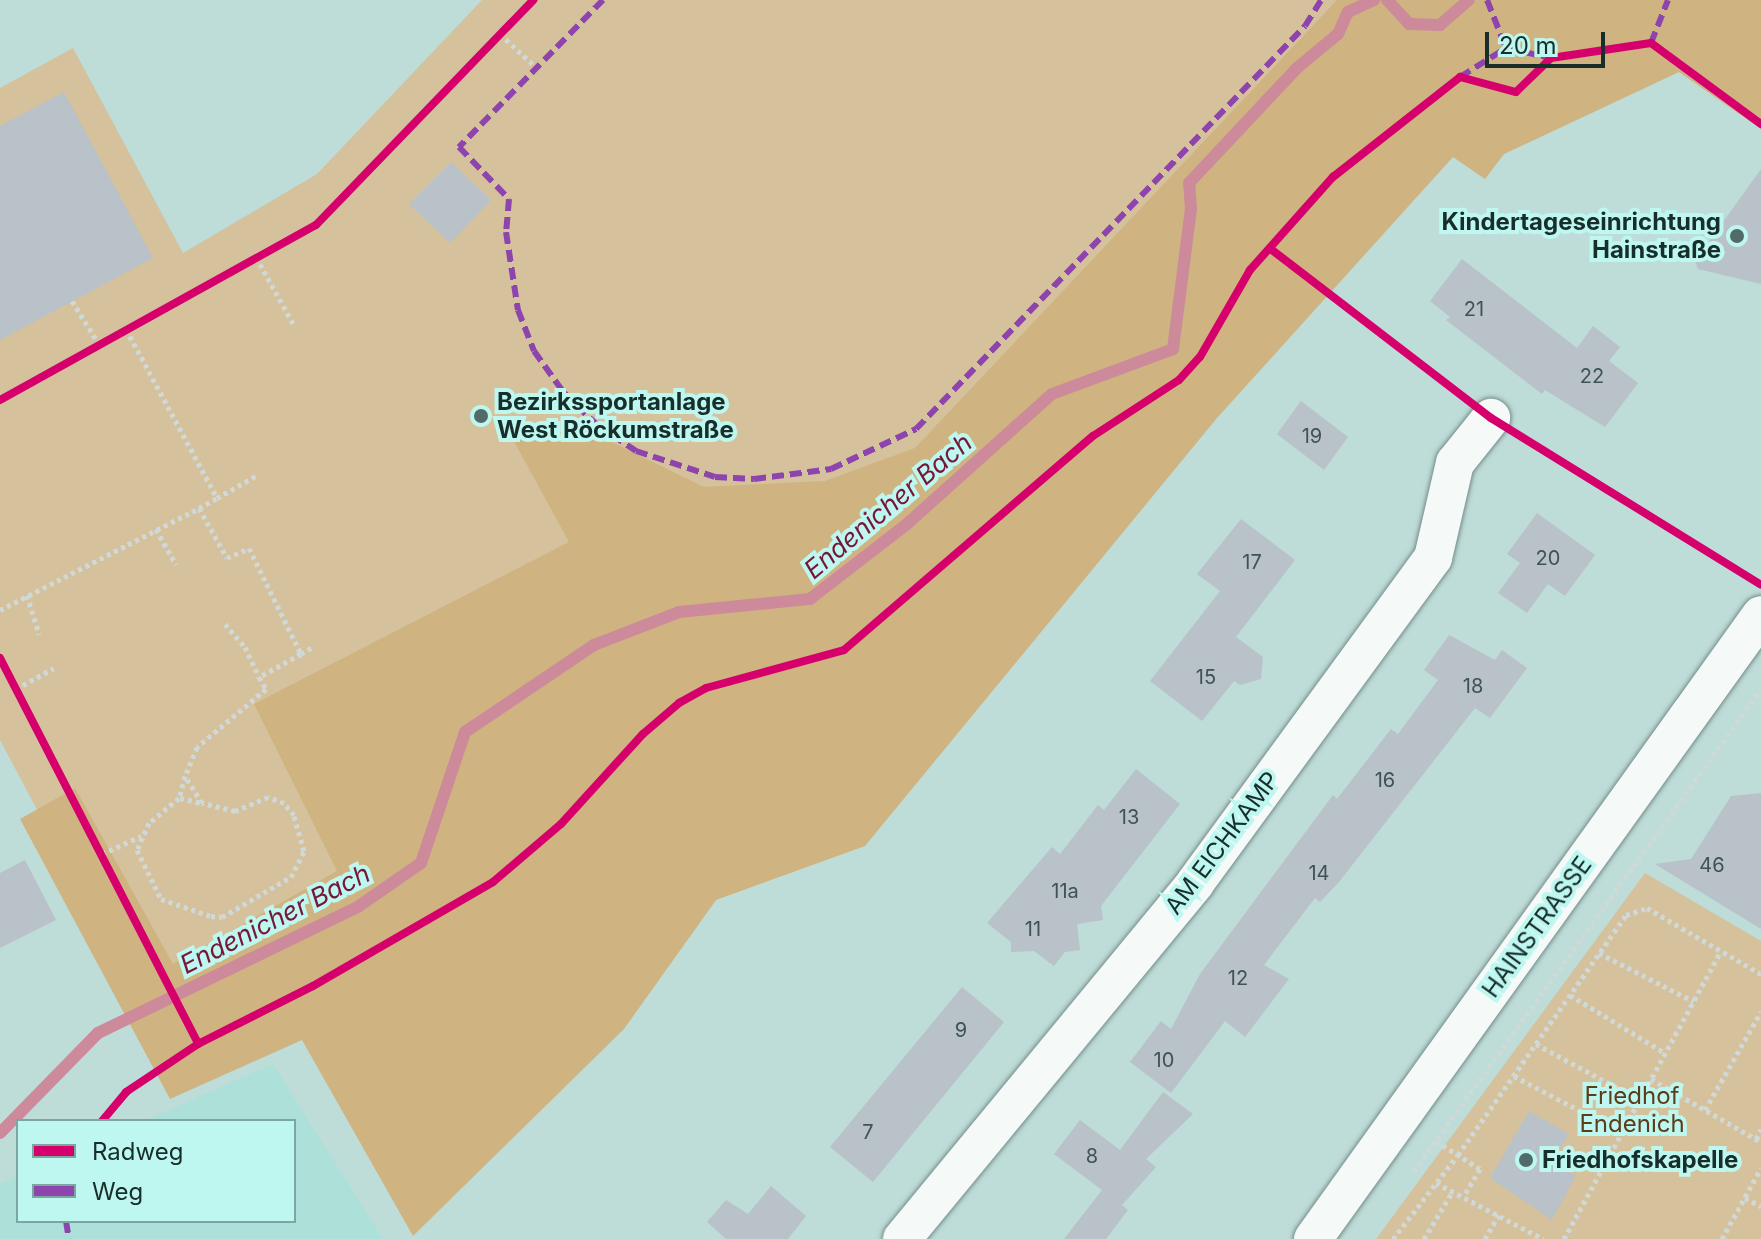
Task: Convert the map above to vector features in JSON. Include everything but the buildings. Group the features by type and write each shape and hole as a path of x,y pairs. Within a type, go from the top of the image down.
{"street":[{"name":"AM EICHKAMP","path":"902,1239 1195,883 1433,558 1455,463 1491,418"},
{"name":"HAINSTRASSE","path":"1313,1239 1761,615"}],"path":[{"path":"500,34 537,68"},
{"path":"256,257 295,327"},
{"path":"72,301 99,344"},
{"path":"126,329 217,498"},
{"path":"0,610 259,474"},
{"path":"199,508 227,558 249,548 301,654"},
{"path":"156,529 176,565"},
{"path":"27,595 39,634"},
{"path":"102,854 141,836 179,798 197,747 266,689 245,647 225,624"},
{"path":"259,677 314,646"},
{"path":"16,689 54,668"},
{"path":"1409,1178 1761,689"},
{"path":"185,776 202,803"},
{"path":"141,836 137,850 153,891 161,899 211,916 222,917 291,877 304,851 294,815 284,803 268,797 235,811 179,798"},
{"path":"1393,1239 1458,1155 1626,915 1647,908 1761,974"},
{"path":"1564,1239 1721,951"},
{"path":"1599,953 1693,1001"},
{"path":"1570,995 1665,1053"},
{"path":"1705,1110 1761,1012"},
{"path":"1536,1044 1640,1100"},
{"path":"1514,1076 1622,1133"},
{"path":"1651,1079 1758,1140 1761,1129"},
{"path":"1437,1141 1480,1169 1464,1196"},
{"path":"1722,1239 1761,1168"},
{"path":"1436,1183 1451,1194 1464,1196 1543,1239"},
{"path":"1424,1239 1451,1194"},
{"path":"1745,1198 1761,1206"},
{"path":"1485,1239 1499,1215"}],"shaded area":[{"path":"1337,0 1761,0 1761,129 1679,72 1504,154 1485,179 1453,157 1217,418 865,846 716,900 624,1029 413,1236 302,1040 170,1099 20,819 75,788 173,964 337,871 254,704 569,542 509,432 581,427 704,487 825,481 915,448"},
{"path":"273,1064 383,1239 0,1239 0,1184 16,1177 16,1223 296,1223 296,1119 149,1119"}],"green space":[{"name":"Bezirkssportanlage West Röckumstraße","path":"482,0 1343,0 813,579 140,1003 0,740 0,88 73,48 183,253 317,174"},
{"name":"Friedhof Endenich","path":"1645,873 1761,941 1761,1239 1376,1239"}],"waterway":[{"name":"Endenicher Bach","path":"0,1133 98,1033 359,906 421,863 465,732 594,645 679,612 810,599 907,524 1052,394 1173,349 1191,209 1189,183 1297,68 1338,34 1348,12 1374,0"},
{"name":"Endenicher Bach","path":"1387,0 1409,24 1440,25 1469,0"}],"marked path":[{"path":"603,0 459,147 509,199 506,232 518,310 534,351 564,393 597,425 636,451 715,477 754,479 831,469 916,429 1305,26 1321,0"},
{"path":"1487,0 1506,48 1551,58"},
{"path":"1651,43 1668,0"},
{"path":"1460,77 1506,48"},
{"path":"66,1223 69,1239"}],"cycle path":[{"path":"0,400 316,225 533,0"},
{"path":"104,1119 126,1092 198,1044 313,986 493,882 561,824 643,734 679,703 706,688 844,650 1093,436 1179,380 1200,357 1250,270 1333,177 1460,77 1516,92 1551,58 1651,43 1761,124"},
{"path":"1272,250 1491,418 1761,585"},
{"path":"0,658 198,1044"}],"place":[{"name":"Kindertageseinrichtung Hainstraße","path":"1737,236"},
{"name":"Bezirkssportanlage West Röckumstraße","path":"481,416"},
{"name":"Friedhofskapelle","path":"1526,1160"}]}
